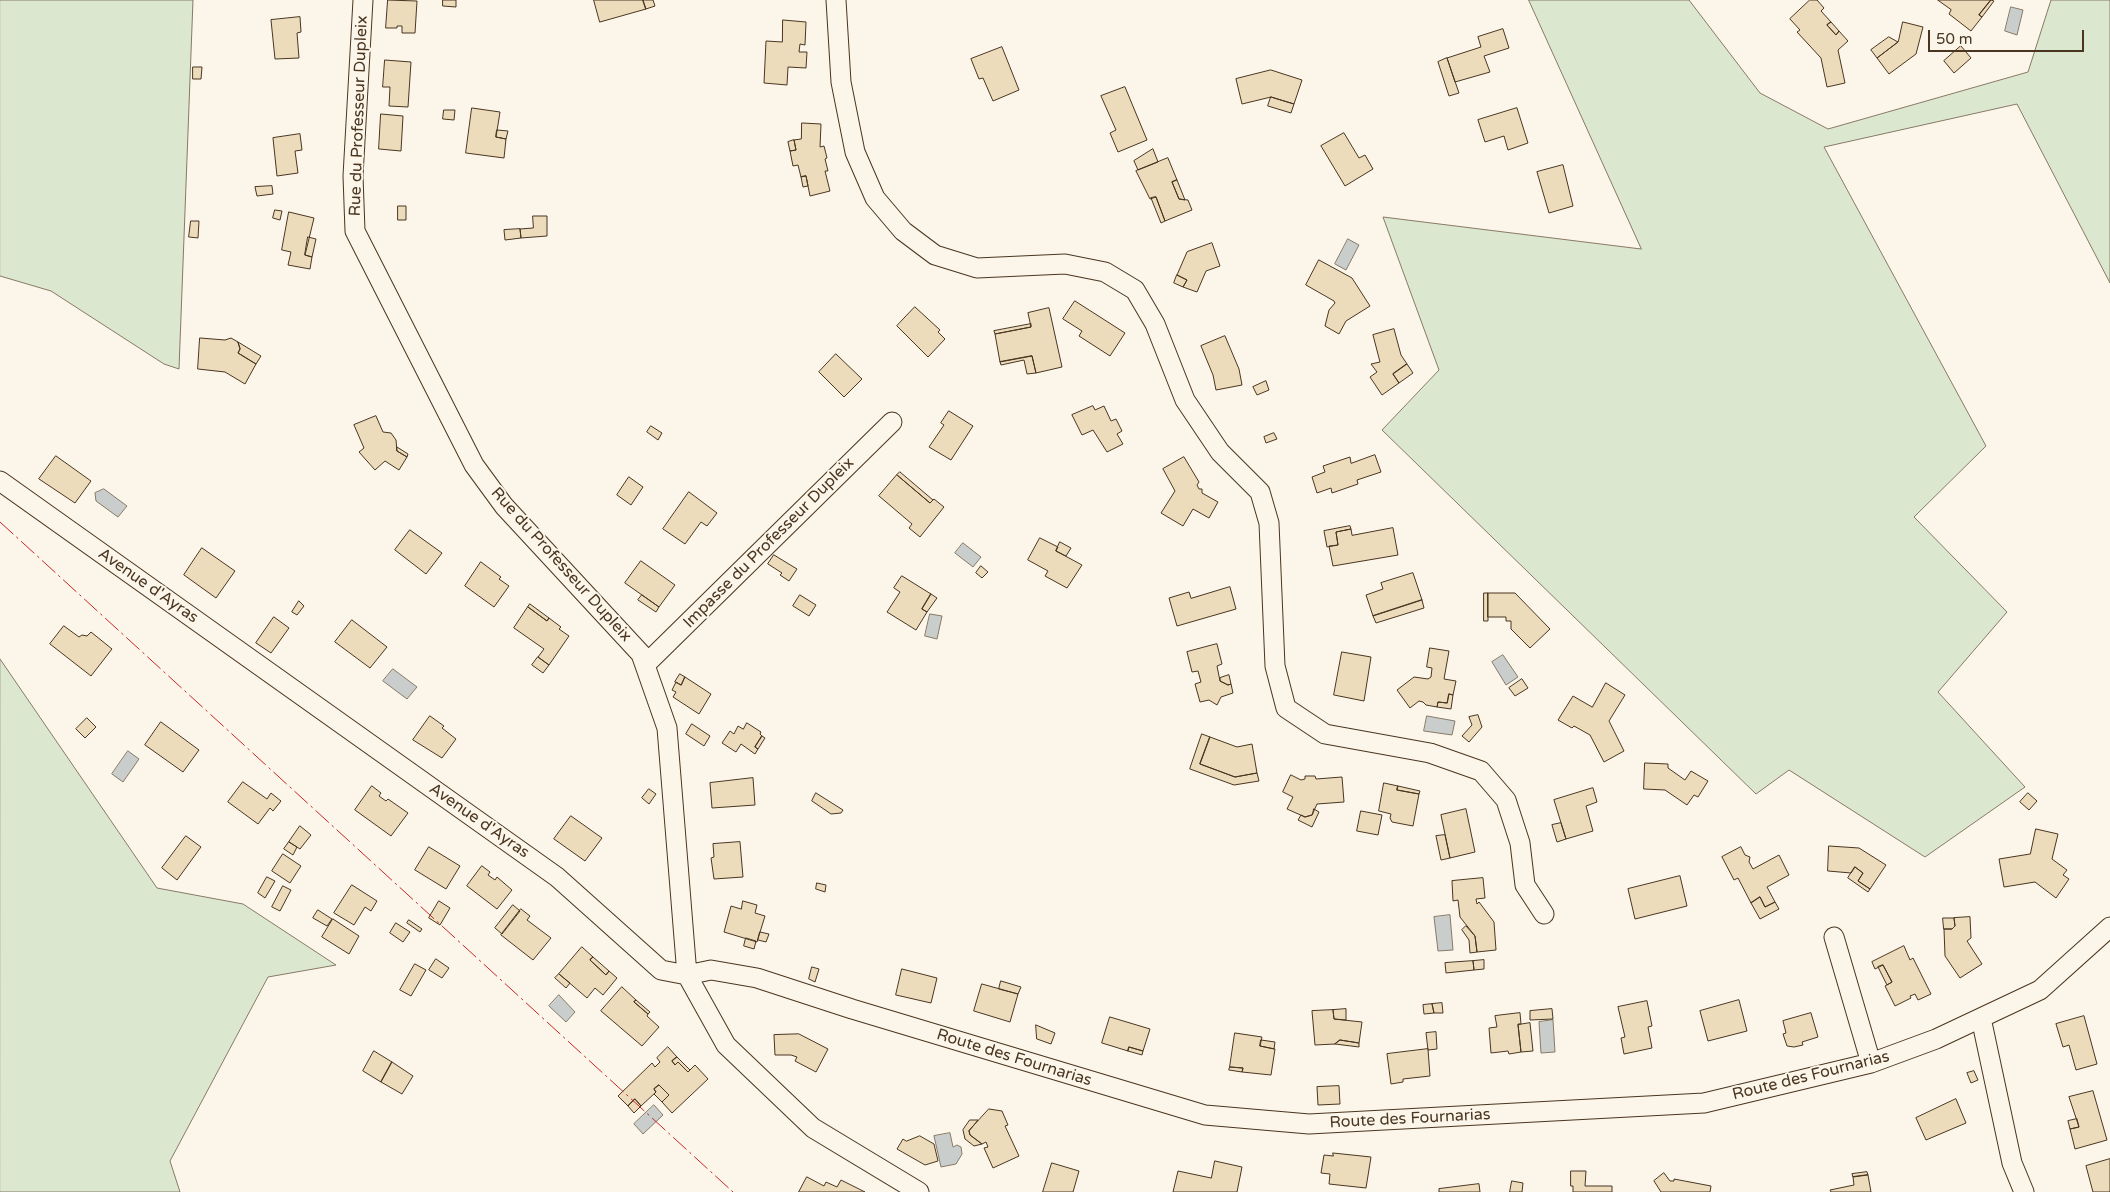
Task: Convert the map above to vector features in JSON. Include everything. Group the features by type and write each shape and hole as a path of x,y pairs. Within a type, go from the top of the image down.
{"street":[{"name":"Rue du Professeur Dupleix","path":"364,0 353,176 355,230 474,465 504,506 641,654 667,728 687,975"},
{"path":"836,0 841,82 854,152 875,198 903,231 935,255 977,268 1065,264 1105,272 1135,290 1156,324 1186,400 1220,452 1260,492 1268,523 1275,666 1286,708 1325,734 1430,753 1481,771 1506,800 1520,842 1526,885 1544,914"},
{"name":"Impasse du Professeur Dupleix","path":"645,665 892,422"},
{"name":"Avenue d'Ayras","path":"0,481 557,876 661,970 687,975"},
{"name":"Route des Fournarias","path":"687,975 711,970 757,978 852,1010 1205,1115 1308,1124 1704,1103 1871,1063 1936,1040 2040,990 2110,927"},
{"path":"1834,937 1871,1063"},
{"path":"687,975 726,1044 813,1128 920,1192"},
{"path":"1981,1018 2012,1162 2024,1192"}],"green space":[{"path":"0,0 193,0 179,369 164,364 51,291 0,276"},
{"path":"1529,0 1689,0 1760,93 1828,129 2028,72 2051,0 2110,0 2110,283 2017,104 1824,147 1986,446 1914,517 2007,612 1938,692 2025,787 1925,857 1789,770 1756,794 1382,430 1439,370 1383,217 1641,249"},
{"path":"0,659 157,888 243,904 336,965 268,977 170,1161 180,1192 0,1192"}],"shaded area":[{"path":"2011,7 2023,10 2017,35 2005,31"},
{"path":"1348,239 1359,245 1346,270 1335,264"},
{"path":"104,489 127,506 118,517 96,501 95,493"},
{"path":"963,543 981,557 973,567 955,553"},
{"path":"930,614 942,616 937,639 925,636"},
{"path":"1503,655 1518,677 1506,685 1492,662"},
{"path":"393,669 417,687 407,699 383,681"},
{"path":"1427,716 1455,721 1452,735 1424,731"},
{"path":"128,751 139,759 123,782 112,774"},
{"path":"1450,915 1453,950 1438,951 1434,917"},
{"path":"559,995 575,1012 566,1022 549,1006"},
{"path":"1553,1020 1555,1052 1541,1053 1539,1022"},
{"path":"654,1105 663,1115 643,1134 634,1124"},
{"path":"950,1133 953,1147 957,1145 961,1147 962,1154 956,1164 941,1167 934,1136"}],"building":[{"path":"388,0 417,1 415,33 402,33 402,26 386,28"},
{"path":"443,0 456,0 456,7 443,6"},
{"path":"594,0 643,0 646,9 600,22"},
{"path":"643,0 653,0 655,6 646,9"},
{"path":"1810,0 1817,0 1824,8 1821,11 1831,22 1827,25 1836,35 1839,31 1848,41 1838,50 1845,83 1827,87 1821,58 1797,32 1800,30 1790,19"},
{"path":"1938,0 1991,0 1979,15 1982,17 1971,31 1949,14 1951,10"},
{"path":"1991,0 1994,1 1982,17 1979,15"},
{"path":"300,17 301,32 297,33 299,58 275,59 271,20"},
{"path":"783,20 806,22 805,45 800,44 799,52 807,52 806,68 788,67 787,85 764,83 766,41 782,42"},
{"path":"1831,22 1839,31 1836,35 1827,25"},
{"path":"1903,22 1923,27 1916,54 1889,74 1877,58 1898,42"},
{"path":"1503,29 1509,48 1484,56 1490,72 1455,82 1447,58 1481,47 1478,37"},
{"path":"1889,37 1898,42 1877,58 1871,50"},
{"path":"1961,46 1971,58 1954,73 1944,61"},
{"path":"1002,47 1019,90 993,101 983,78 979,79 971,59"},
{"path":"1447,58 1459,93 1449,96 1438,62"},
{"path":"385,60 411,62 408,107 389,106 390,87 383,87"},
{"path":"193,67 202,67 201,79 193,79"},
{"path":"1271,70 1302,80 1294,104 1271,97 1242,104 1236,79"},
{"path":"1125,87 1147,140 1118,152 1110,133 1116,130 1101,96"},
{"path":"1271,97 1294,104 1291,113 1268,106"},
{"path":"472,108 500,112 496,137 506,139 504,158 466,153"},
{"path":"1517,108 1528,143 1508,150 1504,136 1485,142 1478,120"},
{"path":"444,110 455,110 454,120 443,119"},
{"path":"381,114 403,116 401,151 379,149"},
{"path":"802,123 821,124 820,147 824,146 827,158 825,159 828,171 825,171 830,191 810,196 806,176 801,177 798,165 793,166 790,151 796,150 794,140 801,139"},
{"path":"497,130 508,131 506,139 496,137"},
{"path":"1344,133 1359,158 1365,155 1373,169 1345,186 1321,146"},
{"path":"300,134 302,150 295,151 298,173 277,176 273,138"},
{"path":"794,140 796,150 790,151 788,142"},
{"path":"1153,149 1158,162 1138,170 1134,161"},
{"path":"1168,158 1177,180 1172,182 1179,199 1188,200 1192,210 1165,221 1156,197 1150,199 1136,171"},
{"path":"1563,165 1573,206 1549,213 1537,172"},
{"path":"806,176 808,186 803,187 801,177"},
{"path":"1177,180 1185,200 1179,199 1172,182"},
{"path":"272,186 273,194 257,196 255,187"},
{"path":"1156,197 1165,221 1161,223 1151,198"},
{"path":"398,206 406,206 406,220 398,220"},
{"path":"275,210 282,211 280,220 273,218"},
{"path":"289,212 314,218 305,255 312,257 310,269 288,265 291,252 282,250"},
{"path":"533,216 547,216 547,236 521,238 520,229 533,228"},
{"path":"191,221 199,221 198,238 189,237"},
{"path":"520,229 521,238 505,240 504,230"},
{"path":"308,237 316,239 312,257 305,255"},
{"path":"1212,243 1220,266 1206,271 1197,292 1183,287 1187,280 1177,275 1187,252"},
{"path":"1319,260 1352,278 1370,306 1346,321 1339,334 1325,326 1329,310 1335,303 1334,301 1306,285"},
{"path":"1177,275 1187,280 1183,287 1174,283"},
{"path":"1075,301 1125,333 1110,356 1079,336 1082,331 1063,319"},
{"path":"915,307 940,330 938,332 945,339 928,357 897,326"},
{"path":"1049,308 1062,367 1036,373 1032,356 1000,362 995,334 1031,327 1028,313"},
{"path":"1031,324 1031,327 995,334 994,331"},
{"path":"1394,329 1401,355 1407,364 1393,374 1399,383 1382,395 1370,377 1377,372 1371,364 1380,362 1373,335"},
{"path":"1225,336 1239,369 1242,385 1216,390 1213,375 1201,346"},
{"path":"200,338 225,340 231,338 238,342 240,349 238,353 256,364 245,384 225,372 198,369"},
{"path":"238,342 261,356 256,364 238,353 240,349"},
{"path":"836,354 862,379 844,397 819,372"},
{"path":"1032,356 1036,373 1027,374 1024,360 1001,365 1000,362"},
{"path":"1407,364 1413,373 1399,383 1393,374"},
{"path":"1266,381 1269,390 1257,395 1253,387"},
{"path":"1093,406 1095,410 1104,406 1111,421 1116,419 1122,431 1117,434 1123,444 1107,452 1093,430 1082,435 1072,415"},
{"path":"949,411 973,426 951,460 929,447 944,425 941,423"},
{"path":"376,416 383,432 391,433 396,440 397,451 407,457 399,470 385,461 375,470 359,452 364,448 354,425"},
{"path":"651,426 662,433 658,440 647,432"},
{"path":"1274,433 1277,439 1266,443 1264,437"},
{"path":"397,447 408,454 407,457 397,451"},
{"path":"1375,455 1381,472 1357,480 1358,484 1332,493 1331,488 1317,493 1312,477 1325,472 1323,466 1350,457 1351,463"},
{"path":"56,456 91,481 75,503 39,479"},
{"path":"1184,457 1199,482 1197,485 1199,489 1202,489 1202,493 1218,502 1209,518 1193,509 1183,526 1161,513 1175,491 1163,469"},
{"path":"900,472 933,500 930,503 897,475"},
{"path":"897,475 930,503 934,499 944,507 920,537 909,528 912,524 879,496"},
{"path":"629,477 643,487 631,505 617,495"},
{"path":"689,492 717,513 707,526 701,522 685,544 663,529"},
{"path":"1350,526 1351,529 1336,532 1338,545 1327,547 1324,531"},
{"path":"1393,528 1398,555 1333,566 1329,546 1338,545 1336,532 1351,529 1352,535"},
{"path":"410,530 442,553 426,574 395,550"},
{"path":"1040,538 1058,547 1056,551 1082,565 1067,588 1045,576 1048,571 1028,560"},
{"path":"1060,542 1071,548 1066,556 1056,551"},
{"path":"202,548 235,571 216,598 184,575"},
{"path":"774,555 797,569 789,581 780,575 782,573 768,564"},
{"path":"641,561 675,585 659,607 625,583"},
{"path":"481,562 501,577 499,579 509,586 494,607 465,586"},
{"path":"981,566 988,572 982,578 976,573"},
{"path":"1413,573 1422,600 1373,616 1366,595 1383,589 1381,583"},
{"path":"902,576 931,594 922,609 927,612 916,630 887,612 900,592 894,588"},
{"path":"1230,587 1236,609 1177,626 1169,598 1189,592 1191,598"},
{"path":"1484,593 1488,593 1488,621 1484,621"},
{"path":"1488,593 1515,593 1550,629 1530,648 1511,629 1511,621 1506,621 1506,617 1488,617"},
{"path":"931,594 937,598 927,612 922,609"},
{"path":"642,595 659,607 656,612 638,600"},
{"path":"800,595 816,605 809,616 793,606"},
{"path":"1422,600 1424,608 1376,623 1373,616"},
{"path":"299,601 304,606 297,615 292,612"},
{"path":"530,604 549,618 547,621 528,607"},
{"path":"528,607 547,621 549,618 569,636 549,665 538,657 544,649 514,628"},
{"path":"274,617 289,628 271,653 256,643"},
{"path":"352,620 387,647 370,668 335,642"},
{"path":"64,626 79,637 82,635 87,636 91,632 112,649 91,676 50,644"},
{"path":"1217,644 1222,664 1217,666 1220,681 1228,685 1231,684 1233,693 1221,697 1217,705 1209,700 1200,702 1195,684 1201,682 1198,671 1192,672 1187,652"},
{"path":"1430,648 1449,651 1444,679 1456,681 1453,695 1449,694 1447,703 1438,702 1437,707 1426,705 1419,701 1410,708 1397,690 1414,677 1428,679 1431,677 1432,668 1427,667"},
{"path":"1342,652 1371,657 1364,701 1334,695"},
{"path":"538,657 549,665 543,673 532,665"},
{"path":"680,674 685,677 681,685 675,682"},
{"path":"1229,675 1231,684 1228,685 1220,681 1220,678"},
{"path":"685,677 711,694 699,714 673,697 676,692 672,690 676,682 681,685"},
{"path":"1522,679 1528,688 1515,696 1509,688"},
{"path":"1606,683 1625,695 1609,721 1624,751 1604,762 1590,735 1558,720 1573,696 1592,707"},
{"path":"1449,694 1453,695 1451,709 1437,707 1438,702 1447,703"},
{"path":"1478,715 1482,727 1469,742 1462,736 1472,725 1469,717"},
{"path":"430,716 444,726 442,728 456,739 442,758 413,740"},
{"path":"87,718 96,727 85,738 76,729"},
{"path":"161,722 199,750 183,772 145,745"},
{"path":"747,723 761,732 762,736 755,747 758,749 755,754 741,744 736,752 722,743 730,731 734,734 738,726 743,729"},
{"path":"692,724 710,736 704,746 686,734"},
{"path":"1202,734 1210,737 1200,764 1235,777 1257,773 1259,781 1234,785 1190,769"},
{"path":"762,736 765,738 758,749 755,747"},
{"path":"1210,737 1237,747 1252,744 1257,773 1235,777 1200,764"},
{"path":"1645,763 1668,764 1668,768 1685,780 1691,771 1708,781 1698,797 1694,795 1687,805 1665,790 1644,789"},
{"path":"1291,775 1301,780 1305,779 1305,776 1315,776 1316,779 1342,777 1344,802 1317,804 1312,815 1305,817 1287,809 1293,797 1283,792"},
{"path":"753,778 755,805 712,808 710,783"},
{"path":"243,782 267,799 271,793 281,801 273,811 270,808 258,824 228,802"},
{"path":"1384,783 1398,786 1397,790 1419,794 1413,826 1392,822 1391,814 1379,811"},
{"path":"372,786 381,793 379,796 386,801 388,799 408,813 391,836 355,810"},
{"path":"1398,786 1420,791 1419,794 1397,790"},
{"path":"1593,788 1597,802 1586,806 1593,831 1566,839 1554,800"},
{"path":"649,789 656,794 649,804 642,798"},
{"path":"816,793 843,810 841,813 831,814 812,801"},
{"path":"2028,793 2037,801 2029,810 2020,802"},
{"path":"1314,809 1319,812 1312,827 1298,820 1301,815 1305,817 1312,815"},
{"path":"1466,809 1475,852 1450,858 1441,815"},
{"path":"1361,811 1382,815 1378,835 1357,831"},
{"path":"571,816 602,838 585,861 554,839"},
{"path":"1561,823 1566,839 1557,842 1552,825"},
{"path":"300,826 311,835 300,849 289,842"},
{"path":"2036,829 2058,834 2052,859 2067,870 2063,875 2069,879 2056,898 2035,882 2004,887 1999,859 2030,854"},
{"path":"1445,835 1450,858 1441,860 1436,836"},
{"path":"186,836 201,847 177,880 162,868"},
{"path":"289,842 297,847 293,855 284,849"},
{"path":"740,842 743,877 714,879 711,858 714,857 713,844"},
{"path":"1829,846 1859,848 1886,865 1870,889 1858,881 1863,873 1855,867 1851,873 1828,871"},
{"path":"429,847 460,866 446,889 415,870"},
{"path":"1741,847 1745,855 1750,857 1749,862 1753,869 1779,855 1789,875 1767,887 1775,902 1765,907 1760,897 1751,903 1738,878 1734,880 1722,857"},
{"path":"283,854 301,866 290,883 272,871"},
{"path":"482,866 490,872 488,875 495,880 497,877 512,890 497,909 467,886"},
{"path":"1855,867 1863,873 1858,881 1870,889 1868,892 1848,878"},
{"path":"1680,876 1687,906 1635,919 1628,889"},
{"path":"267,877 275,881 265,898 258,893"},
{"path":"1483,878 1485,898 1476,899 1477,904 1479,902 1494,922 1496,950 1477,952 1475,936 1460,917 1458,900 1453,901 1452,881"},
{"path":"817,883 826,885 825,892 816,889"},
{"path":"352,885 377,901 371,911 365,907 354,925 334,913"},
{"path":"283,886 291,890 280,911 272,907"},
{"path":"1760,897 1765,907 1775,902 1779,909 1760,919 1751,903"},
{"path":"439,901 450,908 440,925 429,918"},
{"path":"743,901 757,905 755,913 765,916 757,942 724,932 731,906 741,909"},
{"path":"513,905 520,911 502,934 495,928"},
{"path":"521,909 530,916 527,920 551,938 533,960 501,935"},
{"path":"318,910 332,919 327,926 313,918"},
{"path":"1970,917 1971,938 1967,941 1982,964 1960,978 1945,956 1944,929 1952,929 1955,926 1954,918"},
{"path":"1943,918 1954,918 1955,926 1952,929 1944,929"},
{"path":"333,919 359,936 349,954 322,937"},
{"path":"409,920 422,929 420,932 407,923"},
{"path":"396,923 410,932 403,942 390,933"},
{"path":"1466,926 1475,936 1477,952 1470,953 1469,940 1462,930"},
{"path":"760,932 769,934 766,942 758,940"},
{"path":"746,938 756,941 754,949 744,946"},
{"path":"1904,946 1910,960 1913,958 1931,994 1918,1000 1915,994 1895,1006 1885,986 1892,982 1883,965 1875,969 1872,962"},
{"path":"582,947 593,957 590,960 606,975 609,971 617,978 603,995 595,988 587,998 559,974"},
{"path":"593,957 609,971 606,975 590,960"},
{"path":"436,959 449,968 442,978 429,970"},
{"path":"1484,960 1484,969 1474,970 1473,961"},
{"path":"1473,961 1474,970 1446,973 1445,963"},
{"path":"415,964 426,970 411,996 400,990"},
{"path":"1883,965 1892,982 1887,985 1878,967"},
{"path":"812,967 819,969 815,982 809,979"},
{"path":"902,969 937,978 931,1003 896,995"},
{"path":"559,974 570,983 566,988 555,978"},
{"path":"1001,981 1021,987 1018,994 999,989"},
{"path":"982,984 1018,994 1010,1022 974,1011"},
{"path":"622,987 659,1027 642,1046 601,1011"},
{"path":"636,1000 650,1012 648,1014 634,1002"},
{"path":"1739,1000 1747,1031 1708,1041 1700,1011"},
{"path":"1647,1001 1652,1026 1648,1027 1652,1048 1624,1054 1621,1038 1625,1037 1618,1007"},
{"path":"1442,1003 1443,1013 1434,1013 1432,1004"},
{"path":"1432,1004 1434,1013 1424,1014 1423,1005"},
{"path":"1346,1009 1346,1020 1334,1019 1333,1010"},
{"path":"1552,1009 1553,1019 1530,1020 1530,1011"},
{"path":"1333,1010 1334,1019 1362,1022 1359,1043 1340,1040 1335,1044 1315,1045 1312,1011"},
{"path":"1520,1013 1521,1024 1518,1024 1521,1052 1509,1054 1508,1051 1491,1053 1489,1028 1497,1027 1495,1016"},
{"path":"1811,1013 1818,1037 1802,1042 1803,1045 1787,1046 1783,1034 1786,1033 1783,1021"},
{"path":"2084,1016 2097,1064 2076,1070 2069,1045 2063,1047 2056,1024"},
{"path":"1110,1017 1150,1029 1143,1051 1129,1047 1128,1051 1102,1043"},
{"path":"1530,1023 1533,1051 1521,1052 1518,1025"},
{"path":"1036,1025 1055,1033 1051,1044 1037,1039"},
{"path":"1436,1032 1437,1049 1428,1050 1426,1033"},
{"path":"1235,1033 1262,1037 1260,1046 1275,1049 1271,1075 1242,1072 1243,1068 1230,1067"},
{"path":"799,1034 828,1049 816,1072 795,1061 797,1057 775,1055 774,1035"},
{"path":"1261,1040 1275,1042 1274,1049 1260,1046"},
{"path":"1340,1040 1359,1043 1359,1047 1335,1044"},
{"path":"668,1047 677,1057 672,1061 675,1065 678,1062 688,1072 695,1065 708,1079 672,1113 662,1102 669,1095 659,1085 654,1089 656,1092 641,1106 635,1099 628,1106 618,1096 652,1063 655,1067 660,1062 657,1058"},
{"path":"1129,1047 1143,1051 1142,1055 1128,1051"},
{"path":"1428,1049 1430,1076 1403,1079 1403,1082 1391,1084 1387,1054"},
{"path":"374,1051 392,1062 381,1082 363,1071"},
{"path":"677,1057 690,1070 688,1072 678,1062 675,1065 672,1061"},
{"path":"392,1062 413,1076 402,1094 381,1082"},
{"path":"1230,1067 1243,1068 1242,1072 1229,1070"},
{"path":"1974,1071 1978,1080 1971,1083 1967,1073"},
{"path":"659,1085 669,1095 662,1102 654,1094 656,1092 654,1089"},
{"path":"1339,1086 1340,1104 1318,1105 1317,1087"},
{"path":"2093,1091 2107,1140 2075,1149 2070,1129 2079,1127 2069,1097"},
{"path":"635,1099 641,1106 634,1113 628,1106"},
{"path":"1956,1099 1966,1123 1926,1140 1916,1118"},
{"path":"989,1109 1002,1111 1008,1125 1005,1126 1019,1156 993,1168 984,1148 988,1147 986,1142 982,1144 970,1135 969,1131"},
{"path":"2077,1119 2079,1127 2070,1129 2068,1121"},
{"path":"970,1120 978,1120 969,1131 970,1135 982,1144 974,1146 965,1139 963,1130"},
{"path":"920,1136 934,1144 938,1161 925,1165 897,1149 903,1139 906,1141"},
{"path":"1333,1153 1371,1157 1366,1188 1329,1184 1330,1174 1321,1173 1324,1155 1333,1156"},
{"path":"2110,1159 2110,1192 2093,1192 2086,1166"},
{"path":"1215,1161 1242,1167 1237,1192 1173,1192 1178,1171 1211,1178"},
{"path":"1052,1163 1079,1171 1073,1192 1043,1192"},
{"path":"1571,1171 1586,1171 1585,1186 1612,1186 1612,1192 1573,1192"},
{"path":"1867,1172 1868,1175 1853,1177 1852,1174"},
{"path":"1664,1173 1670,1181 1674,1181 1674,1179 1711,1186 1710,1192 1661,1192 1654,1181"},
{"path":"1868,1175 1871,1192 1831,1192 1830,1190 1854,1185 1853,1177"},
{"path":"807,1177 824,1186 826,1182 837,1187 841,1180 865,1192 799,1192"},
{"path":"1512,1181 1523,1183 1522,1192 1510,1192"},
{"path":"1479,1184 1480,1192 1439,1192 1439,1189"}],"power":[{"path":"0,522 733,1192"}]}
